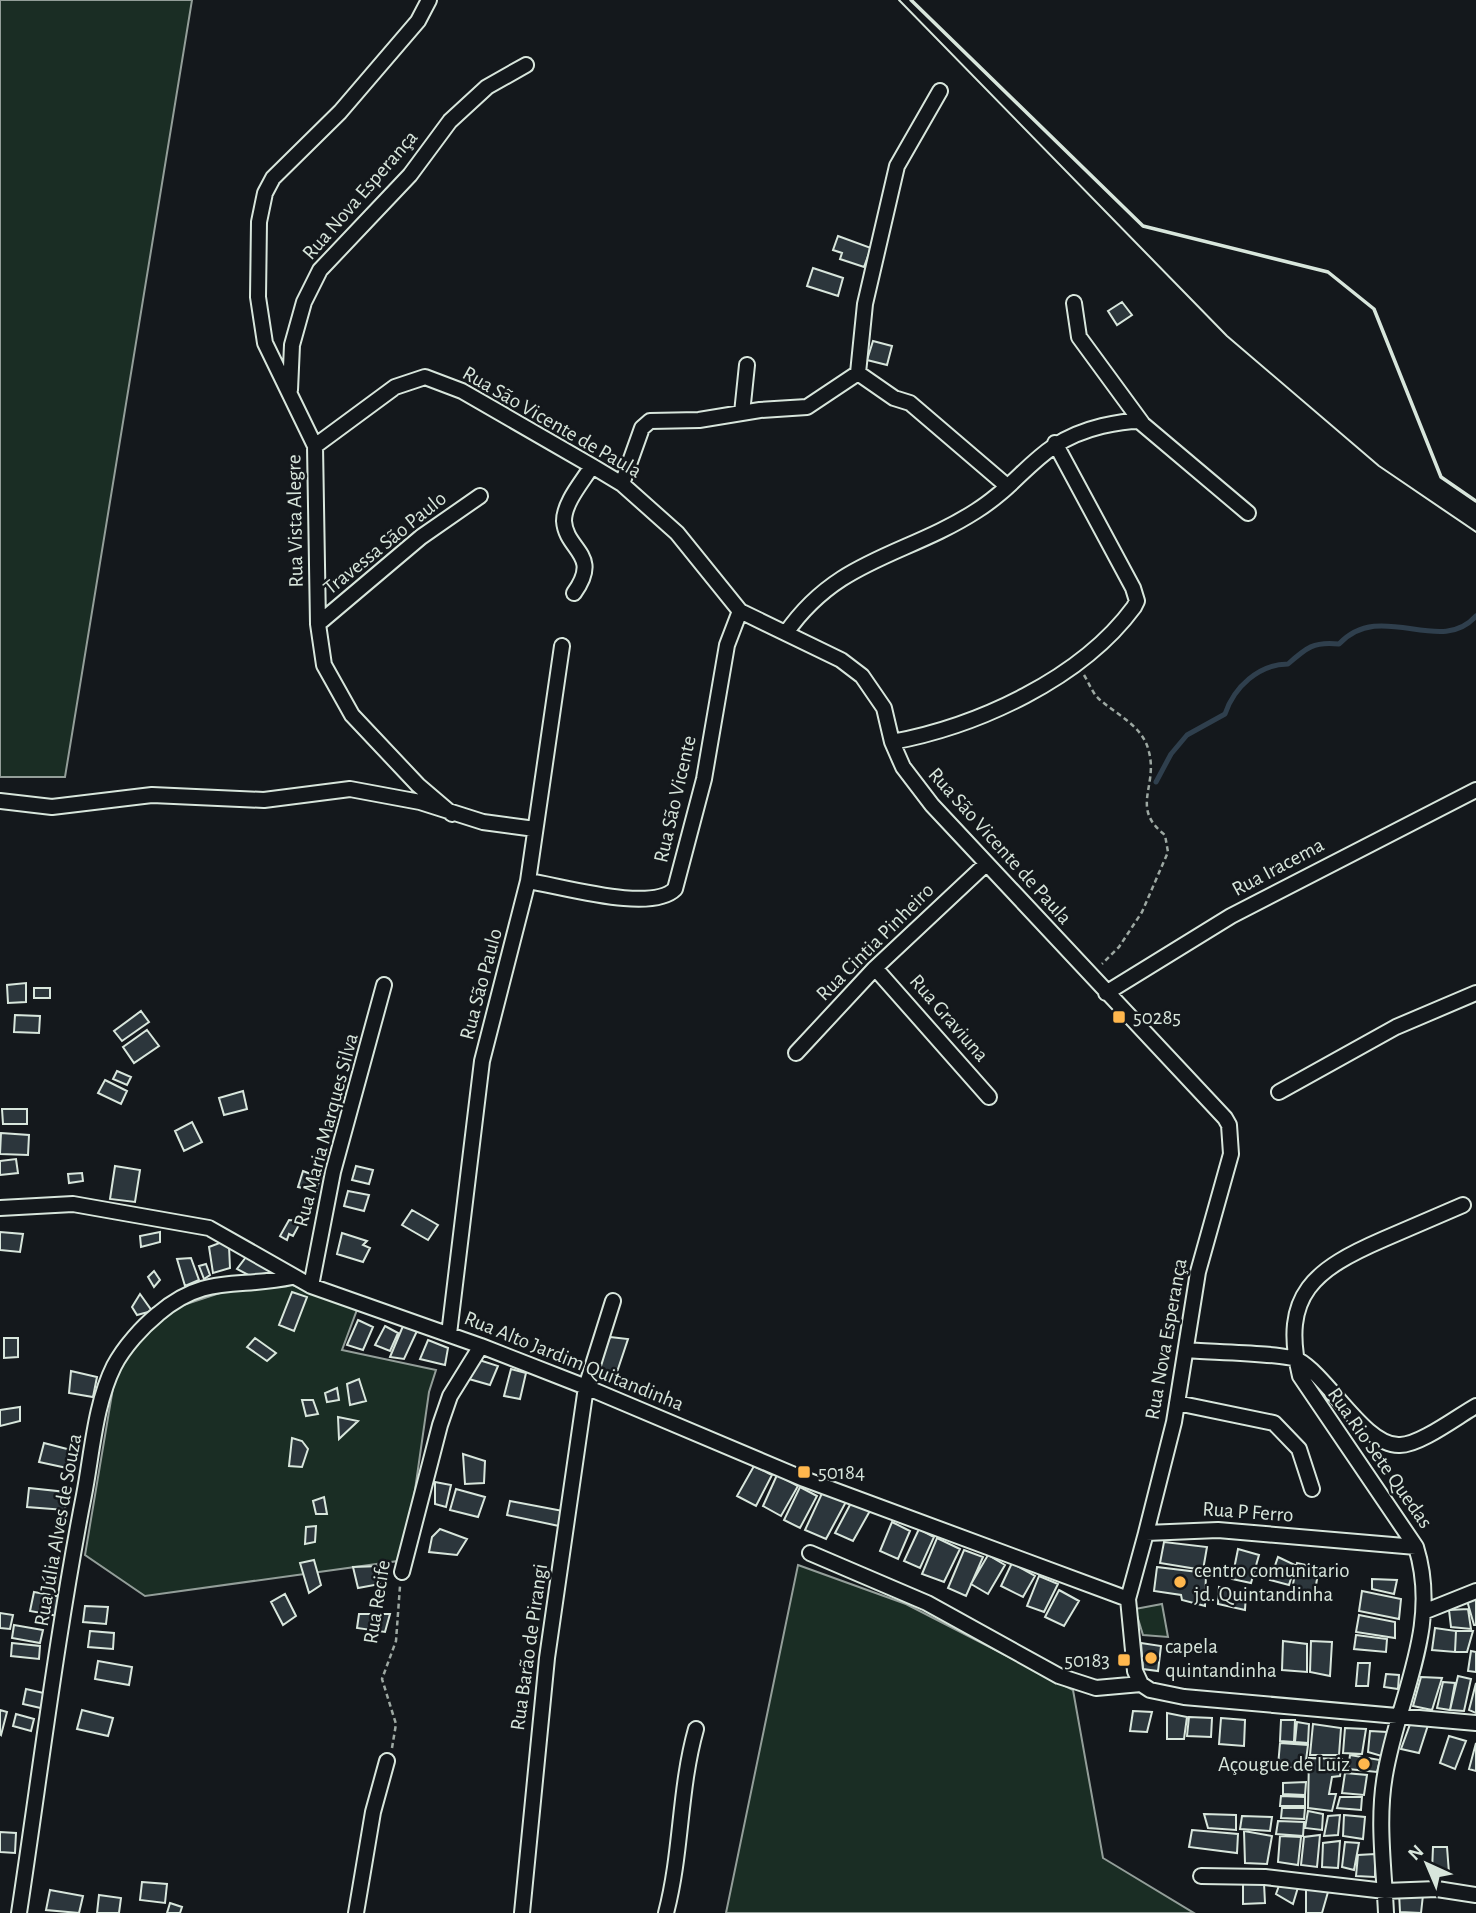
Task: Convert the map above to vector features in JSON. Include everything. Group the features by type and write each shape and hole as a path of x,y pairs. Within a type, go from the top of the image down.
{"street":[{"name":"Rua Vista Alegre","path":"429,0 418,21 340,112 273,178 265,193 259,222 257,264 265,343 315,446 318,624 324,665 352,715 418,785 452,814"},
{"name":"Rua Nova Esperança","path":"290,391 292,345 304,302 320,271 410,175 450,121 487,87 526,65"},
{"path":"622,484 645,424 656,419 699,420 807,407 858,373 863,350 865,304 897,166 940,91"},
{"path":"1074,303 1079,337 1142,423 1248,513"},
{"path":"742,413 747,365"},
{"path":"858,373 894,398 914,406 1007,486"},
{"name":"Rua São Vicente de Paula","path":"315,446 396,387 425,377 462,391 622,484 677,533 740,611 841,660 862,676 884,708 892,742 913,783 1225,1118 1229,1125 1231,1154"},
{"path":"786,633 812,600 831,585 875,558 958,522 1007,486 1055,443 1113,424 1130,421 1142,423"},
{"path":"892,742 954,728 1013,700 1078,663 1099,647 1128,617 1137,601 1055,443"},
{"path":"574,593 583,580 585,565 564,522 569,504 592,466"},
{"name":"Travessa São Paulo","path":"318,624 421,537 480,496"},
{"name":"Rua São Vicente","path":"528,881 645,900 666,896 675,889 704,779 727,645 740,611"},
{"name":"Rua São Paulo","path":"449,1334 471,1133 482,1061 528,881 562,646"},
{"path":"0,801 52,807 152,795 264,800 351,789 420,802 483,822 535,829"},
{"name":"Rua Iracema","path":"1106,993 1231,915 1476,790"},
{"name":"Rua Cintia Pinheiro","path":"796,1053 875,968 986,863"},
{"name":"Rua Graviuna","path":"875,968 989,1097"},
{"name":"Rua Maria Marques Silva","path":"311,1286 333,1172 384,985"},
{"path":"1279,1092 1396,1027 1476,993"},
{"name":"Rua Nova Esperança","path":"1146,1533 1177,1404 1198,1272 1231,1154"},
{"name":"Rua Alto Jardim Quitandinha","path":"0,1208 73,1204 137,1217 196,1224 247,1247 292,1278 311,1286 481,1346 804,1479 1128,1599"},
{"name":"Rua Rio Sete Quedas","path":"1386,1913 1384,1777 1398,1714 1412,1678 1426,1611 1424,1572 1416,1547 1307,1390 1295,1358 1296,1312 1302,1296 1338,1259 1463,1205"},
{"name":"Rua Júlia Alves de Souza","path":"19,1913 65,1605 102,1405 114,1366 136,1336 159,1313 192,1292 226,1282 262,1282 292,1278"},
{"path":"586,1387 613,1301"},
{"name":"Rua Recife","path":"402,1572 450,1396 481,1346"},
{"path":"1186,1350 1295,1358 1313,1371 1369,1431 1385,1442 1400,1445 1414,1441 1476,1406"},
{"name":"Rua Barão de Pirangi","path":"522,1913 547,1658 586,1387"},
{"path":"1177,1404 1274,1423 1299,1449 1312,1489"},
{"name":"Rua P Ferro","path":"1146,1533 1218,1530 1416,1547"},
{"path":"1146,1533 1128,1599 1135,1671 1141,1684 1150,1690 1184,1697 1476,1723"},
{"path":"810,1553 927,1603 1059,1676 1096,1688 1141,1684"},
{"path":"1426,1611 1476,1591"},
{"path":"666,1913 678,1860 686,1775 696,1729"},
{"path":"356,1913 373,1812 387,1762"},
{"path":"1200,1875 1265,1877 1385,1891 1437,1889 1476,1895"}],"path":[{"path":"1078,663 1096,696 1134,726 1149,748 1152,767 1145,806 1150,824 1165,835 1168,852 1142,912 1119,947 1091,976"},
{"name":"Rua Recife","path":"387,1762 396,1724 382,1679 396,1641 402,1572"}],"green space":[{"path":"0,0 192,0 65,777 0,777"},
{"path":"286,1283 358,1307 342,1350 436,1370 429,1392 405,1560 145,1596 85,1555 117,1364 162,1312 235,1288"},
{"path":"798,1565 906,1604 1073,1690 1103,1858 1194,1913 726,1913"},
{"path":"1162,1604 1168,1637 1143,1635 1135,1609"}],"building":[{"path":"838,236 871,248 864,267 840,259 842,253 833,250"},
{"path":"813,268 843,278 838,296 807,286"},
{"path":"1122,302 1132,315 1117,325 1108,311"},
{"path":"873,341 892,346 887,365 867,360"},
{"path":"26,983 26,1002 8,1003 7,985"},
{"path":"34,988 50,988 50,998 34,998"},
{"path":"141,1011 149,1022 122,1041 114,1031"},
{"path":"15,1015 40,1016 39,1033 14,1032"},
{"path":"147,1030 159,1046 134,1063 123,1047"},
{"path":"117,1071 131,1077 127,1085 113,1079"},
{"path":"105,1080 127,1091 121,1104 98,1093"},
{"path":"243,1091 247,1109 224,1115 219,1098"},
{"path":"2,1109 27,1109 27,1124 3,1124"},
{"path":"192,1122 202,1142 184,1151 175,1131"},
{"path":"1,1133 29,1135 28,1155 0,1154"},
{"path":"16,1159 18,1173 0,1175 0,1161"},
{"path":"115,1166 140,1170 135,1202 110,1199"},
{"path":"356,1166 373,1170 369,1184 352,1180"},
{"path":"303,1171 321,1178 315,1191 298,1187"},
{"path":"82,1173 83,1181 69,1183 68,1174"},
{"path":"348,1191 369,1195 364,1211 344,1206"},
{"path":"412,1210 438,1225 428,1240 402,1225"},
{"path":"289,1220 301,1221 293,1236 289,1234 287,1240 280,1236"},
{"path":"0,1232 23,1234 20,1252 0,1250"},
{"path":"160,1232 160,1242 141,1247 140,1236"},
{"path":"342,1233 367,1241 363,1245 370,1248 363,1262 337,1254"},
{"path":"222,1242 229,1246 230,1268 213,1273 209,1247"},
{"path":"249,1253 278,1272 260,1281 237,1269"},
{"path":"191,1258 199,1280 185,1286 177,1259"},
{"path":"206,1264 210,1275 204,1279 199,1266"},
{"path":"154,1271 160,1280 154,1287 148,1277"},
{"path":"292,1292 307,1297 294,1331 279,1325"},
{"path":"140,1294 152,1311 137,1315 132,1307"},
{"path":"358,1320 373,1327 363,1350 347,1345"},
{"path":"385,1326 398,1333 390,1351 375,1345"},
{"path":"403,1326 417,1331 404,1359 390,1357"},
{"path":"610,1337 628,1339 615,1378 597,1371"},
{"path":"4,1338 18,1338 18,1357 4,1358"},
{"path":"255,1338 276,1353 267,1361 247,1347"},
{"path":"428,1340 448,1348 445,1365 420,1359"},
{"path":"476,1359 498,1366 490,1385 469,1379"},
{"path":"511,1369 526,1373 520,1399 504,1396"},
{"path":"71,1371 97,1377 93,1397 69,1393"},
{"path":"359,1379 366,1401 350,1405 347,1384"},
{"path":"337,1388 339,1400 327,1402 325,1393"},
{"path":"302,1400 313,1400 318,1414 306,1416"},
{"path":"20,1407 20,1421 0,1426 0,1410"},
{"path":"338,1417 358,1421 339,1439"},
{"path":"292,1438 302,1441 308,1449 302,1467 289,1466"},
{"path":"44,1443 71,1450 67,1468 39,1462"},
{"path":"463,1454 485,1461 484,1483 465,1484"},
{"path":"754,1466 772,1475 756,1506 737,1496"},
{"path":"777,1475 798,1486 781,1516 763,1506"},
{"path":"435,1482 451,1485 446,1507 435,1504"},
{"path":"800,1487 817,1496 800,1528 784,1520"},
{"path":"29,1488 66,1492 65,1510 27,1507"},
{"path":"456,1489 485,1497 478,1517 450,1510"},
{"path":"824,1489 847,1500 826,1539 805,1530"},
{"path":"324,1497 327,1514 316,1514 313,1501"},
{"path":"510,1501 563,1511 559,1526 507,1515"},
{"path":"851,1503 871,1509 853,1541 835,1533"},
{"path":"892,1522 910,1531 898,1559 880,1551"},
{"path":"316,1526 315,1542 305,1544 306,1527"},
{"path":"440,1529 467,1539 457,1555 429,1552 432,1537"},
{"path":"919,1529 934,1537 920,1568 904,1561"},
{"path":"937,1538 960,1549 944,1582 922,1574"},
{"path":"1164,1542 1207,1547 1203,1570 1160,1563"},
{"path":"1238,1549 1259,1555 1251,1583 1232,1579"},
{"path":"964,1550 983,1557 966,1596 948,1588"},
{"path":"988,1555 1005,1565 988,1594 971,1584"},
{"path":"1278,1557 1295,1565 1289,1585 1270,1580"},
{"path":"314,1560 321,1585 309,1593 300,1563"},
{"path":"1012,1563 1035,1576 1023,1597 1001,1586"},
{"path":"1297,1563 1319,1568 1313,1602 1291,1595"},
{"path":"381,1566 380,1584 358,1588 353,1567"},
{"name":"centro comunitario jd. Quintandinha","path":"1157,1567 1206,1573 1205,1606 1182,1600 1181,1595 1154,1591"},
{"path":"1039,1576 1058,1584 1044,1612 1027,1606"},
{"path":"1372,1579 1397,1580 1394,1594 1372,1589"},
{"path":"1219,1587 1246,1593 1245,1610 1218,1604"},
{"path":"1059,1590 1079,1601 1064,1626 1045,1617"},
{"path":"1362,1591 1401,1599 1399,1619 1359,1611"},
{"path":"34,1592 62,1597 58,1616 30,1611"},
{"path":"1476,1593 1476,1625 1474,1625 1466,1597"},
{"path":"285,1594 296,1616 283,1625 271,1602"},
{"path":"85,1606 108,1607 106,1624 83,1622"},
{"path":"1468,1609 1471,1629 1451,1627 1449,1610"},
{"path":"0,1613 13,1615 10,1629 0,1628"},
{"path":"359,1614 390,1614 385,1632 357,1628"},
{"path":"1359,1615 1395,1622 1395,1638 1356,1632"},
{"path":"14,1625 43,1630 40,1643 12,1638"},
{"path":"1435,1628 1456,1631 1455,1652 1432,1650"},
{"path":"90,1631 114,1633 113,1649 88,1647"},
{"path":"1456,1631 1473,1631 1467,1652 1455,1652"},
{"path":"1356,1635 1387,1639 1386,1652 1354,1649"},
{"path":"1283,1641 1307,1644 1307,1672 1282,1670"},
{"path":"1311,1641 1332,1642 1330,1676 1310,1672"},
{"path":"12,1643 40,1646 39,1659 11,1656"},
{"name":"capela quintandinha","path":"1141,1643 1161,1646 1158,1671 1143,1669"},
{"path":"1471,1651 1476,1652 1476,1672 1468,1671"},
{"path":"98,1661 132,1667 129,1685 95,1679"},
{"path":"1358,1663 1370,1663 1368,1686 1356,1686"},
{"path":"1386,1674 1399,1675 1398,1689 1384,1687"},
{"path":"1458,1676 1471,1679 1464,1711 1450,1710"},
{"path":"1421,1677 1442,1678 1432,1710 1413,1706"},
{"path":"1443,1682 1455,1683 1450,1710 1437,1708"},
{"path":"1476,1683 1476,1713 1469,1710"},
{"path":"26,1689 48,1694 45,1709 23,1704"},
{"path":"0,1710 7,1712 1,1735 0,1734"},
{"path":"82,1710 113,1718 108,1736 77,1729"},
{"path":"1133,1711 1152,1712 1147,1732 1130,1731"},
{"path":"1167,1713 1187,1717 1184,1739 1167,1739"},
{"path":"16,1714 34,1719 31,1731 13,1726"},
{"path":"1189,1717 1212,1718 1211,1737 1187,1736"},
{"path":"1221,1718 1245,1720 1244,1746 1219,1744"},
{"path":"1412,1719 1429,1722 1419,1753 1401,1749"},
{"path":"1281,1720 1295,1720 1294,1742 1280,1741"},
{"path":"1297,1722 1309,1724 1308,1743 1295,1742"},
{"path":"1313,1724 1341,1728 1339,1755 1310,1755"},
{"path":"1345,1728 1366,1729 1362,1754 1343,1753"},
{"path":"1370,1731 1387,1732 1385,1757 1368,1752"},
{"path":"1449,1736 1466,1741 1455,1769 1440,1763"},
{"path":"1280,1743 1308,1745 1305,1768 1278,1766"},
{"path":"1476,1743 1476,1771 1469,1769"},
{"name":"Açougue de Luiz","path":"1350,1755 1380,1760 1377,1772 1348,1769"},
{"path":"1309,1758 1342,1759 1340,1776 1332,1777 1329,1794 1336,1794 1332,1811 1308,1808"},
{"path":"1345,1773 1367,1775 1364,1795 1342,1793"},
{"path":"1306,1782 1305,1795 1283,1794 1283,1783"},
{"path":"1281,1796 1305,1797 1305,1806 1280,1806"},
{"path":"1340,1797 1362,1797 1361,1810 1337,1808"},
{"path":"1282,1808 1305,1808 1304,1819 1281,1818"},
{"path":"1308,1811 1323,1814 1322,1830 1305,1828"},
{"path":"1204,1814 1236,1815 1236,1830 1208,1828"},
{"path":"1340,1815 1338,1835 1324,1836 1328,1816"},
{"path":"1344,1815 1365,1817 1363,1839 1343,1836"},
{"path":"1242,1816 1272,1817 1270,1831 1240,1829"},
{"path":"1278,1821 1304,1822 1303,1836 1276,1834"},
{"path":"1192,1830 1238,1834 1237,1853 1189,1847"},
{"path":"1244,1831 1272,1836 1267,1864 1245,1863"},
{"path":"0,1832 16,1833 15,1853 0,1852"},
{"path":"1320,1835 1317,1867 1301,1865 1304,1837"},
{"path":"1280,1836 1301,1837 1298,1865 1278,1862"},
{"path":"1340,1841 1338,1868 1322,1867 1323,1843"},
{"path":"1345,1842 1359,1843 1354,1870 1342,1867"},
{"path":"1433,1847 1447,1847 1449,1873 1432,1871"},
{"path":"1375,1854 1375,1877 1356,1876 1358,1855"},
{"path":"1281,1880 1299,1884 1293,1904 1276,1894"},
{"path":"142,1882 167,1884 165,1903 140,1900"},
{"path":"1243,1883 1264,1883 1265,1903 1243,1904"},
{"path":"1306,1889 1328,1892 1322,1913 1306,1913"},
{"path":"50,1890 83,1896 79,1913 46,1910"},
{"path":"1399,1893 1423,1895 1421,1913 1400,1912"},
{"path":"99,1895 121,1898 119,1913 97,1913"},
{"path":"170,1903 182,1907 180,1913 167,1913"}],"waterway":[{"path":"1156,782 1171,754 1187,735 1225,714 1241,686 1267,668 1288,664 1311,647 1339,644 1355,632 1373,626 1445,631 1462,627 1476,616"}],"tram line":[{"path":"899,0 1227,336 1379,466 1476,532"}],"wall":[{"path":"911,0 1143,226 1328,272 1374,309 1441,477 1476,501"}],"place":[{"name":"50285","path":"1119,1017"},
{"name":"50184","path":"804,1472"},
{"name":"centro comunitario jd. Quintandinha","path":"1180,1582"},
{"name":"capela quintandinha","path":"1151,1658"},
{"name":"50183","path":"1124,1660"},
{"name":"Açougue de Luiz","path":"1364,1764"}]}
